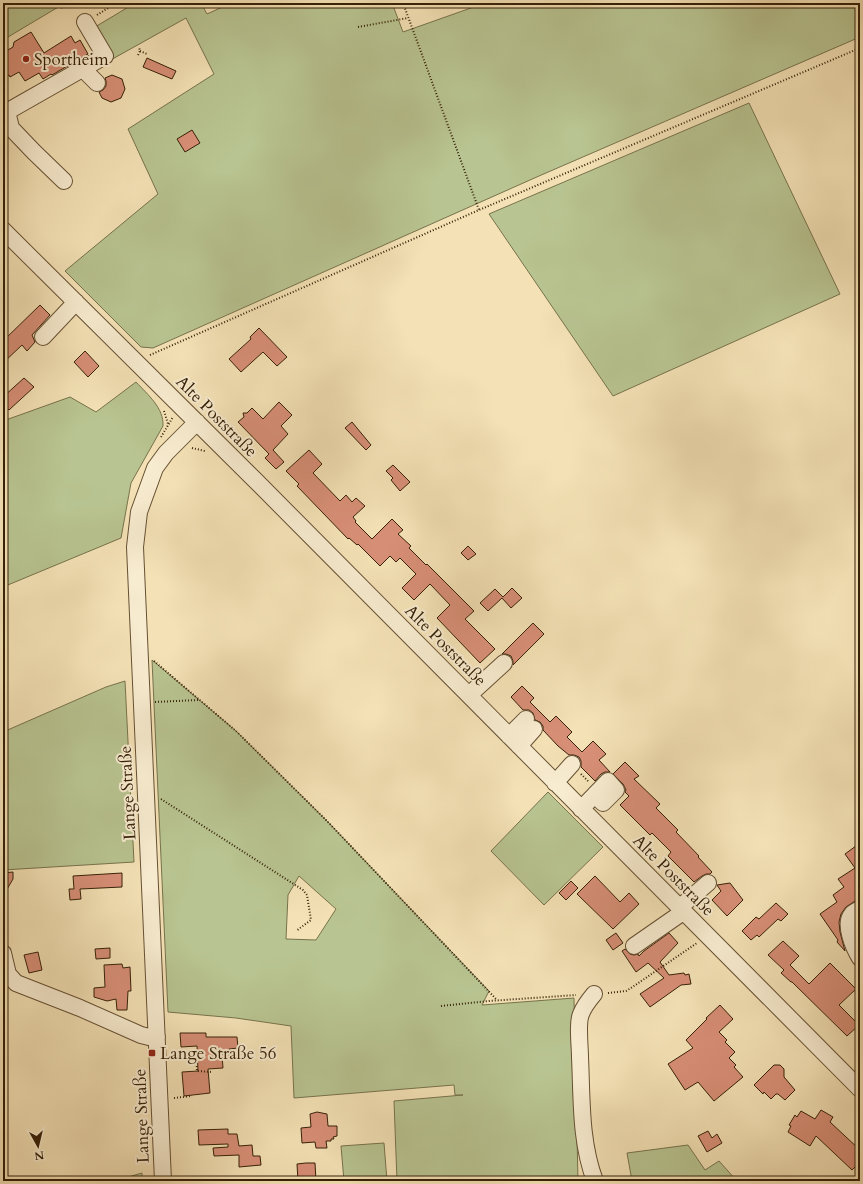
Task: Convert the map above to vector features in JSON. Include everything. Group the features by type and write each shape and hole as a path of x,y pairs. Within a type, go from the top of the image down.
{"street":[{"path":"64,181 11,128 5,113 105,56 85,22"},
{"path":"83,69 97,83"},
{"name":"Alte Poststraße","path":"3,230 197,422 860,1089"},
{"path":"43,337 76,302"},
{"name":"Lange Straße","path":"163,1181 135,547 140,512 155,468 166,453 197,422"},
{"path":"469,695 504,663"},
{"path":"514,741 530,724"},
{"path":"555,783 572,764"},
{"path":"581,809 597,793"},
{"path":"634,946 683,912 712,886"},
{"path":"860,909 851,915 849,919 849,931 854,947 860,958"},
{"path":"3,953 8,974 16,983 80,1008 142,1035 157,1037"},
{"path":"594,994 586,1004 580,1016 580,1033 582,1109 585,1143 589,1166 595,1181"}],"path":[{"path":"61,8 69,3"},
{"path":"403,3 479,210"},
{"path":"358,27 408,18"},
{"path":"138,55 140,51 139,47"},
{"path":"136,361 479,210 860,48"},
{"path":"140,51 147,54"},
{"path":"152,660 236,731 327,821 497,1000 441,1006"},
{"path":"154,702 200,700"},
{"path":"572,764 597,793"},
{"path":"158,798 303,890 307,895 311,920 296,931"},
{"path":"196,1052 197,1071 212,1072"},
{"path":"172,1098 192,1096"}],"green space":[{"path":"3,3 65,3 3,40"},
{"path":"135,3 201,3 207,14 231,3 392,3 403,32 485,3 860,3 860,37 539,176 153,348 141,347 65,271 158,194 128,129 214,74 186,18 107,62 90,30"},
{"path":"749,103 840,294 613,396 489,214"},
{"path":"136,382 158,408 163,419 163,426 131,483 121,538 3,587 3,421 70,397 96,412"},
{"path":"152,660 236,731 327,821 489,991 482,1005 574,998 578,1181 397,1181 394,1101 463,1095 455,1095 454,1085 294,1098 291,1026 236,1018 168,1012","holes":["299,876 336,909 316,940 286,939 288,895"]},
{"path":"125,681 134,862 3,870 3,732 106,687"},
{"path":"548,792 603,847 544,905 491,851"},
{"path":"384,1143 387,1181 344,1181 341,1146"},
{"path":"688,1145 705,1170 719,1161 737,1181 632,1181 627,1153"},
{"path":"142,1173 142,1181 114,1181"}],"building":[{"path":"31,32 44,53 71,36 75,43 80,40 88,54 43,79 39,73 25,81 19,72 10,77 9,75 3,78 3,53 13,47 14,42"},
{"path":"147,58 176,71 172,79 143,67"},
{"path":"112,75 122,79 125,89 121,98 111,102 102,98 99,92 106,86 105,78"},
{"path":"192,130 200,143 185,152 177,139"},
{"path":"40,305 50,315 32,335 35,342 27,351 22,345 3,363 3,341"},
{"path":"259,328 287,357 277,366 263,352 241,372 229,359 251,339 250,337"},
{"path":"85,351 99,366 88,377 74,362"},
{"path":"24,378 34,387 9,410 3,404 3,397"},
{"path":"279,402 292,415 281,426 288,434 273,450 284,462 276,469 265,458 269,454 238,422 244,417 243,413 247,413 252,408 263,419"},
{"path":"352,422 371,445 366,450 345,428"},
{"path":"309,450 322,464 313,473 340,501 346,495 352,502 356,498 365,506 353,517 356,521 355,522 372,539 392,519 403,530 398,534 411,546 409,548 474,611 465,619 495,649 480,663 437,618 450,605 430,584 414,600 402,588 416,574 400,558 396,562 390,556 380,566 358,544 357,545 349,538 348,539 297,486 299,484 286,471"},
{"path":"393,465 410,482 400,491 391,480 393,478 386,471"},
{"path":"468,546 476,554 468,560 461,553"},
{"path":"512,588 522,598 511,608 502,598 488,611 480,603 495,589 503,597"},
{"path":"533,623 544,634 513,665 511,656 502,654"},
{"path":"522,686 534,698 530,702 550,722 556,716 572,732 567,737 582,752 593,741 606,754 599,760 610,772 601,774 595,781 581,767 579,757 569,755 558,746 543,730 543,726 540,722 535,720 533,713 529,710 523,710 511,697"},
{"path":"625,762 639,776 634,779 660,804 656,808 678,830 676,832 712,872 710,874 702,876 694,882 668,856 671,852 652,833 650,835 620,805 629,796 625,792 626,790 623,784 613,774"},
{"path":"860,843 860,900 855,901 846,907 841,914 839,922 845,951 837,942 838,940 820,914 837,902 833,895 844,887 838,879 855,868 845,854"},
{"path":"13,872 13,879 3,896 3,873"},
{"path":"122,873 122,887 80,889 81,899 70,900 69,889 74,889 73,876"},
{"path":"595,876 620,902 629,893 639,904 613,929 577,894"},
{"path":"571,881 578,888 566,900 559,893"},
{"path":"730,883 743,900 727,916 712,900 721,891 717,885"},
{"path":"776,903 788,914 781,921 778,919 759,937 757,935 751,940 742,931 756,917 759,919"},
{"path":"616,933 623,943 613,950 606,940"},
{"path":"669,933 678,943 660,962 669,975 684,973 685,975 689,974 691,984 681,985 650,1007 640,994 664,978 648,963 636,972 622,951 625,949 630,954 638,954 639,956"},
{"path":"783,941 799,956 790,965 809,984 830,963 856,989 839,1005 859,1025 847,1036 781,973 784,970 768,955"},
{"path":"110,948 110,958 96,959 95,949"},
{"path":"38,952 42,970 29,973 24,955"},
{"path":"122,964 123,968 130,967 131,991 128,991 127,1010 117,1010 116,999 107,1001 94,997 94,988 105,987 104,965"},
{"path":"720,1005 733,1019 719,1032 727,1040 725,1042 735,1052 729,1058 736,1065 734,1067 743,1077 714,1101 698,1082 685,1090 668,1064 693,1048 686,1040"},
{"path":"180,1033 206,1033 206,1037 237,1037 238,1048 229,1049 230,1055 222,1055 223,1068 208,1069 210,1093 184,1096 182,1072 198,1071 197,1046 181,1047"},
{"path":"774,1065 780,1065 784,1069 784,1077 795,1090 785,1100 778,1094 771,1099 764,1092 763,1094 754,1085"},
{"path":"821,1110 833,1117 830,1122 860,1150 860,1162 852,1170 816,1136 810,1146 788,1132 791,1126 789,1125 795,1115 797,1117 801,1111 815,1119"},
{"path":"317,1112 327,1114 328,1126 337,1126 337,1136 333,1137 334,1139 331,1139 331,1141 326,1141 327,1148 316,1148 315,1142 302,1143 301,1128 311,1127 310,1114"},
{"path":"228,1129 228,1134 237,1134 239,1146 252,1145 253,1156 260,1156 261,1165 239,1167 239,1155 214,1156 213,1148 228,1147 228,1144 199,1145 198,1130"},
{"path":"708,1131 712,1138 717,1134 722,1143 707,1152 698,1136"},
{"path":"315,1163 316,1181 298,1181 297,1164"}],"place":[{"name":"Sportheim","path":"26,59"},
{"name":"Lange Straße 56","path":"152,1053"}]}
